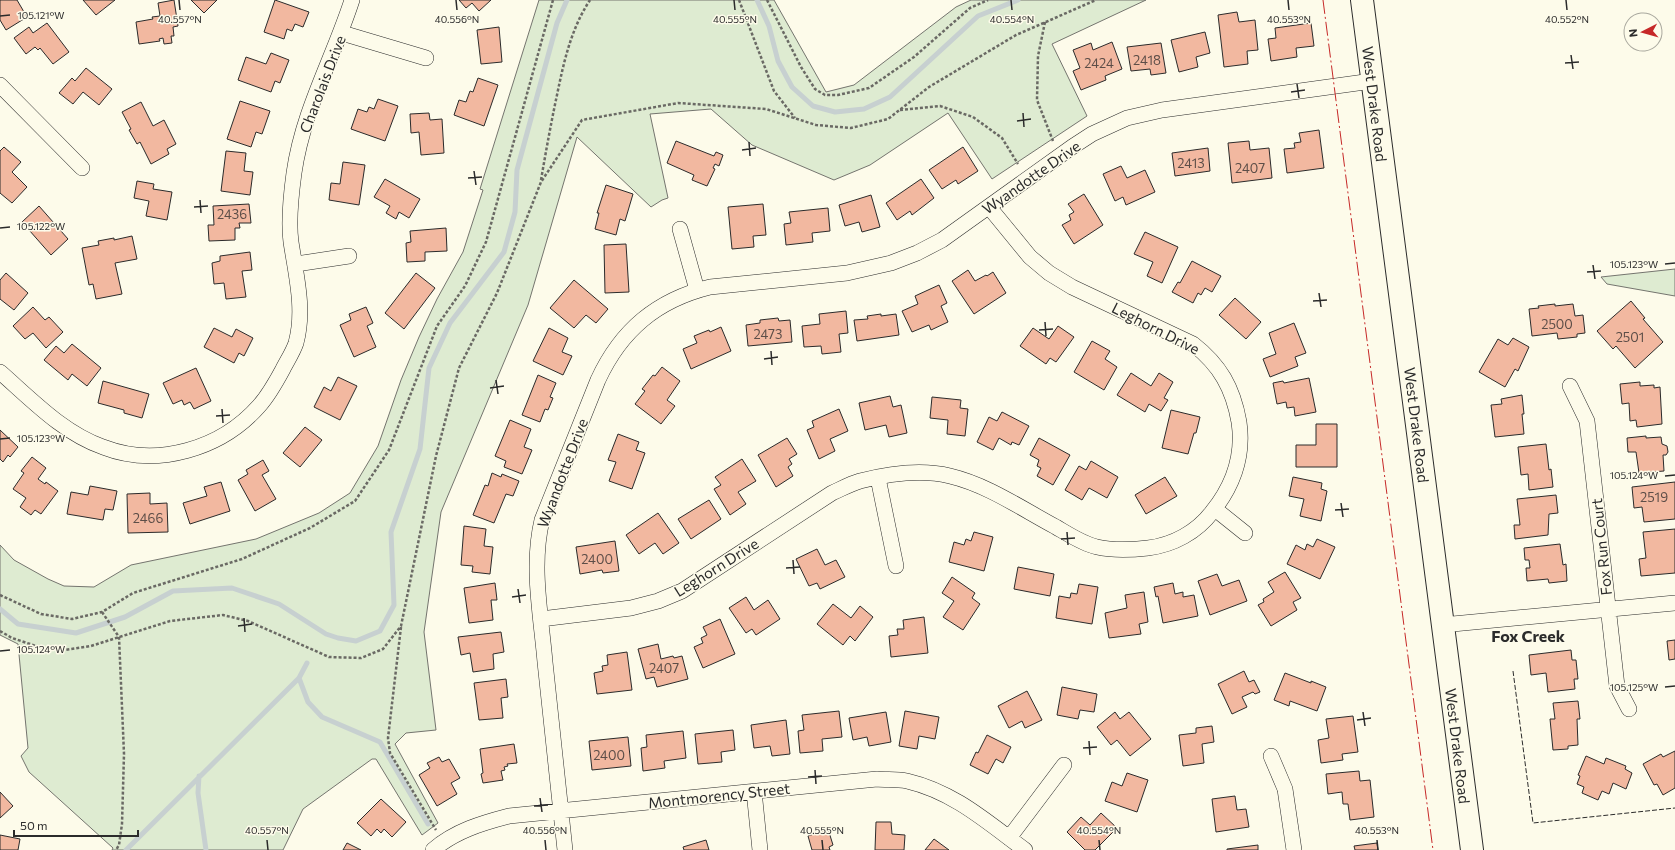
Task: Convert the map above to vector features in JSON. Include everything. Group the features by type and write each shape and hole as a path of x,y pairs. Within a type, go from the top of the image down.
{"main road":[{"name":"West Drake Road","path":"1362,0 1472,850"}],"street":[{"name":"Charolais Drive","path":"0,372 80,438 103,448 128,454 160,455 198,448 221,437 242,423 260,406 275,385 296,344 301,308 296,264 291,240 291,203 294,172 301,136 312,100 342,33 352,0"},
{"path":"342,33 426,58"},
{"name":"Wyandotte Drive","path":"565,850 536,562 538,538 542,520 605,364 617,346 634,326 650,313 673,299 697,290 710,287 847,273 891,264 942,240 1072,147 1092,134 1126,118 1182,106 1372,82"},
{"path":"0,85 82,168"},
{"name":"Leghorn Drive","path":"541,619 632,608 658,601 682,591 832,493 859,481 913,472 932,472 950,476 993,493 1072,536 1096,547 1127,551 1158,547 1179,539 1194,530 1206,520 1228,491 1235,475 1240,446 1240,429 1237,412 1232,393 1222,374 1208,356 1193,344 1072,287 1049,273 1030,257 989,207"},
{"path":"680,229 697,290"},
{"path":"296,264 349,256"},
{"name":"Fox Run Court","path":"1570,386 1587,421 1617,686 1628,709"},
{"path":"878,478 896,566"},
{"path":"1215,509 1245,533"},
{"path":"1442,625 1675,603"},
{"path":"1271,756 1285,789 1294,850"},
{"path":"1009,838 1064,765"},
{"name":"Montmorency Street","path":"439,846 458,834 480,824 509,816 877,779 906,781 934,789 955,799 1025,850"},
{"path":"754,791 760,850"}],"path":[{"path":"0,595 41,614 72,619 102,612 133,593 242,559 310,528 355,501 389,450 437,326 465,286 486,242 553,0"},
{"path":"541,182 547,141 566,55 579,17 590,0"},
{"path":"739,0 774,91 796,119"},
{"path":"767,0 801,67 814,89 825,95 838,95 869,88 914,57 970,8 988,0"},
{"path":"439,846 390,753 388,738 401,626 436,456 459,368 497,293 541,182 582,120 678,103 766,109 816,125 851,128 888,119 929,87 1016,34 1096,0"},
{"path":"1045,22 1038,56 1037,100 1053,141"},
{"path":"900,110 940,106 972,117 1002,138 1018,164"},
{"path":"102,612 119,637 124,754 122,824 119,845 116,850"},
{"path":"0,631 12,638 42,648 64,650 91,646 170,621 222,615 248,621 329,657 361,658 382,649 401,626"}],"green space":[{"path":"539,0 774,0 826,92 854,85 956,7 971,0 1146,0 1052,44 1087,116 992,179 948,113 870,165 834,180 752,145 711,109 650,114 668,198 651,207 577,137 528,305 441,512 424,632 436,730 406,733 395,744 438,823 422,835 376,759 372,759 303,809 283,850 112,850 113,848 29,772 21,756 28,748 18,644 0,635 0,545 14,560 48,579 64,586 94,587 131,565 256,539 319,513 350,493 378,446 401,380 419,337 437,299 463,252 483,190 480,189"},
{"path":"1675,269 1675,296 1607,284 1601,277"}],"building":[{"path":"0,0 17,0 27,17 6,30 0,20"},
{"path":"83,0 115,0 96,15"},
{"path":"174,0 178,26 173,27 174,36 171,36 172,43 164,44 163,38 159,39 160,41 139,44 136,22 153,19 152,17 160,16 158,3"},
{"path":"191,0 217,0 204,13"},
{"path":"275,0 309,12 303,27 295,24 292,31 287,29 284,39 264,32"},
{"path":"459,0 491,0 479,11 472,3 466,8"},
{"path":"1237,12 1239,22 1255,20 1258,50 1247,51 1248,64 1224,67 1218,15"},
{"path":"47,23 69,52 53,64 40,48 38,50 35,47 26,54 14,38 29,27 33,33"},
{"path":"1311,23 1314,46 1296,48 1297,57 1271,61 1268,39 1276,38 1275,28"},
{"path":"499,27 502,62 481,64 477,30"},
{"path":"1205,32 1210,53 1196,57 1198,67 1179,72 1171,40"},
{"path":"1112,42 1122,69 1105,76 1106,80 1081,90 1073,71 1080,68 1073,50 1091,43 1093,50"},
{"path":"1161,43 1166,73 1151,75 1150,69 1131,71 1127,47"},
{"path":"271,53 289,60 280,83 275,81 271,92 238,80 246,57 266,64"},
{"path":"86,68 112,89 99,105 83,92 73,104 59,93 72,78 75,81"},
{"path":"478,78 498,85 484,126 454,115 459,100 466,102 470,91 473,92"},
{"path":"378,99 398,106 385,141 351,129 358,109 367,112 369,107 374,109"},
{"path":"240,101 270,111 262,134 256,132 251,147 227,139"},
{"path":"141,102 153,126 164,120 176,144 167,149 169,154 151,164 140,142 137,144 129,130 131,129 122,112"},
{"path":"429,113 430,120 442,119 444,153 421,155 419,132 411,133 410,114"},
{"path":"1319,130 1324,168 1287,173 1284,149 1295,148 1294,143 1301,142 1299,133"},
{"path":"676,141 714,156 716,152 723,155 719,166 715,164 713,168 715,169 707,186 692,180 694,175 667,163"},
{"path":"1249,141 1250,150 1269,148 1272,178 1232,183 1228,143"},
{"path":"4,147 21,162 12,172 27,187 12,203 0,193 0,151"},
{"path":"963,147 978,171 958,184 956,180 942,189 929,170"},
{"path":"1208,148 1210,171 1175,176 1172,153"},
{"path":"226,151 246,153 244,171 253,172 250,195 221,191"},
{"path":"343,162 365,165 359,205 329,200 331,183 340,184"},
{"path":"1121,166 1127,178 1145,170 1155,192 1126,205 1123,197 1115,201 1103,174"},
{"path":"385,179 420,199 409,218 399,212 396,219 386,213 390,206 374,197"},
{"path":"921,179 934,198 912,215 910,211 897,220 886,203"},
{"path":"137,181 154,184 153,189 172,192 167,220 146,216 149,201 134,198"},
{"path":"606,185 633,194 625,221 620,219 616,235 595,229 599,213 597,213"},
{"path":"1084,194 1103,225 1074,244 1062,225 1071,220 1069,215 1074,212 1068,204"},
{"path":"871,195 880,227 862,232 859,222 845,226 839,205"},
{"path":"249,204 251,223 239,223 240,228 235,228 235,240 209,241 208,225 214,225 213,206"},
{"path":"763,204 766,235 753,236 754,247 732,249 728,207"},
{"path":"39,206 68,239 51,255 22,222"},
{"path":"828,208 830,231 812,233 813,242 786,245 784,224 791,223 789,212"},
{"path":"446,228 447,251 425,252 425,261 407,262 406,243 411,242 410,231"},
{"path":"1145,232 1178,247 1162,283 1147,276 1153,262 1134,254"},
{"path":"132,236 137,259 115,263 122,294 96,299 93,284 89,285 82,248 99,245 98,241 114,238 114,240"},
{"path":"626,244 629,292 605,293 604,245"},
{"path":"250,252 252,270 242,271 246,297 226,299 224,283 214,284 212,263 220,261 220,256"},
{"path":"1192,261 1221,276 1212,292 1205,288 1201,295 1198,293 1193,303 1172,292 1178,282 1180,283"},
{"path":"968,270 975,281 993,272 1006,293 974,314 952,281"},
{"path":"6,273 28,293 14,310 0,299 0,280"},
{"path":"416,273 435,288 404,329 385,313"},
{"path":"574,280 608,309 596,323 586,315 574,328 550,308"},
{"path":"939,285 947,303 941,306 948,322 931,330 929,325 912,332 902,311 918,304 915,296"},
{"path":"1235,298 1261,322 1246,339 1219,315"},
{"path":"1631,301 1645,318 1643,319 1663,342 1635,368 1616,346 1613,349 1597,331"},
{"path":"1555,304 1555,306 1573,304 1575,316 1583,315 1585,333 1577,334 1577,337 1558,339 1557,333 1532,336 1529,309 1539,308 1538,306"},
{"path":"33,307 45,320 49,317 63,332 46,348 33,333 25,339 13,326"},
{"path":"366,307 373,323 367,326 376,347 354,357 340,325 351,320 349,314"},
{"path":"846,311 848,333 839,334 841,352 822,354 821,346 804,347 802,326 820,324 819,314"},
{"path":"881,314 881,316 896,314 899,335 857,341 854,320 868,319 867,316"},
{"path":"778,318 779,321 790,320 792,342 748,346 746,325 760,323 760,320"},
{"path":"1294,323 1306,353 1295,357 1298,366 1270,377 1263,359 1276,354 1269,333"},
{"path":"1058,326 1074,337 1056,362 1050,358 1046,364 1020,346 1033,328 1049,339"},
{"path":"721,327 731,351 691,369 683,349 697,343 694,336 709,330 710,332"},
{"path":"214,328 232,337 236,329 253,338 244,356 239,353 234,363 204,347"},
{"path":"549,328 568,338 562,352 572,356 563,375 533,361"},
{"path":"1513,338 1529,347 1518,371 1515,369 1505,387 1479,372 1498,339 1508,345"},
{"path":"1092,341 1110,351 1105,359 1117,367 1104,390 1074,372"},
{"path":"72,344 101,368 87,386 72,374 68,380 44,360 56,346 64,353"},
{"path":"662,367 680,381 667,400 675,406 661,424 635,404 645,391 642,389 653,375 655,376"},
{"path":"196,368 211,401 194,409 190,402 184,405 182,400 173,404 163,383"},
{"path":"1131,373 1151,386 1159,373 1173,382 1164,398 1168,400 1161,411 1149,404 1145,412 1117,395"},
{"path":"538,375 556,383 550,397 553,398 548,410 545,409 540,422 522,415"},
{"path":"338,377 357,386 340,420 314,407 324,387 331,391"},
{"path":"1309,378 1316,412 1295,416 1294,407 1287,408 1286,402 1277,404 1273,383 1283,381 1284,383"},
{"path":"103,381 149,394 142,418 124,413 124,410 98,403"},
{"path":"1640,382 1640,386 1654,385 1654,388 1660,387 1662,424 1637,427 1636,420 1630,421 1629,403 1622,404 1620,384"},
{"path":"1522,395 1524,434 1495,437 1491,405 1502,404 1501,399"},
{"path":"890,396 893,407 901,405 907,433 889,437 886,425 865,430 859,403"},
{"path":"932,397 961,400 960,408 968,409 965,436 947,434 948,420 930,418"},
{"path":"839,409 848,431 830,439 835,451 819,459 807,430 814,427 812,421"},
{"path":"1171,410 1200,417 1188,454 1162,448"},
{"path":"1002,412 1029,426 1019,445 1012,442 1011,445 999,438 993,450 977,442 989,417 997,421"},
{"path":"510,420 531,429 524,447 532,450 522,474 504,467 506,461 495,456"},
{"path":"1316,424 1337,424 1337,467 1296,467 1296,445 1316,445"},
{"path":"305,427 322,440 300,467 283,453"},
{"path":"0,430 18,447 10,457 8,455 3,462 0,459"},
{"path":"618,434 639,442 636,450 645,453 632,489 609,481 616,462 608,460"},
{"path":"1646,436 1646,438 1661,437 1662,444 1667,446 1668,452 1666,455 1663,455 1664,471 1639,473 1636,452 1628,452 1627,438"},
{"path":"787,438 797,454 789,459 792,464 788,467 793,476 776,487 758,455"},
{"path":"1039,438 1070,455 1053,485 1037,476 1041,468 1037,466 1039,460 1030,455"},
{"path":"1546,444 1549,470 1551,469 1553,487 1529,490 1528,474 1521,475 1518,447"},
{"path":"32,457 46,468 38,479 45,484 46,482 58,491 41,514 35,510 31,515 20,507 26,498 13,489 24,473 21,471"},
{"path":"742,459 756,481 738,492 746,504 730,515 714,489 721,485 715,477"},
{"path":"263,460 269,471 262,475 276,499 255,511 238,480 248,474 246,470"},
{"path":"1091,461 1118,477 1107,498 1089,488 1082,500 1065,490 1079,466 1086,470"},
{"path":"492,473 501,477 502,474 519,481 513,496 506,494 494,523 473,515 485,485 488,486"},
{"path":"1165,477 1177,496 1146,514 1135,495"},
{"path":"1293,477 1322,483 1321,489 1327,491 1321,521 1300,516 1304,499 1289,496"},
{"path":"221,482 230,511 190,524 183,503 207,496 204,487"},
{"path":"1675,482 1675,519 1644,522 1642,507 1634,508 1632,487"},
{"path":"90,486 117,491 113,510 105,509 103,520 67,514 71,492 88,495"},
{"path":"150,493 150,504 167,503 168,532 128,533 127,494"},
{"path":"1556,495 1558,513 1549,514 1548,535 1515,539 1514,525 1520,525 1517,499"},
{"path":"709,500 721,519 691,539 678,519"},
{"path":"658,513 679,543 663,554 655,543 639,554 626,535"},
{"path":"464,526 486,529 484,546 493,547 490,574 472,572 473,566 461,565"},
{"path":"1675,529 1675,573 1641,576 1639,559 1646,558 1643,532"},
{"path":"974,532 993,537 984,571 949,562 954,542 964,545 966,539 971,541"},
{"path":"1317,539 1335,547 1320,579 1287,564 1296,545 1305,550 1307,544 1313,547"},
{"path":"615,541 619,571 603,573 602,570 580,574 576,547"},
{"path":"1560,544 1563,565 1566,564 1567,581 1549,583 1548,579 1527,581 1526,568 1530,568 1529,560 1525,560 1524,548"},
{"path":"817,549 825,565 836,560 845,577 820,589 817,583 809,586 796,559"},
{"path":"1018,567 1054,574 1050,596 1014,589"},
{"path":"1285,572 1301,598 1293,602 1297,610 1271,626 1258,605 1264,602 1263,599 1274,592 1268,582"},
{"path":"1217,574 1222,586 1239,580 1247,601 1210,615 1198,581"},
{"path":"952,577 975,593 972,598 980,604 963,630 943,617 954,601 942,593"},
{"path":"495,583 497,600 491,600 493,620 469,623 464,588"},
{"path":"1173,583 1175,594 1183,592 1183,597 1194,595 1198,616 1163,623 1158,596 1156,597 1154,587"},
{"path":"1079,584 1098,587 1092,624 1056,618 1059,596 1070,598 1071,593 1077,594"},
{"path":"1144,592 1148,622 1139,624 1141,634 1109,638 1105,613 1127,608 1125,595"},
{"path":"746,597 754,610 768,600 780,619 756,635 752,629 746,633 729,608"},
{"path":"833,604 851,618 860,606 873,617 855,641 850,636 843,645 817,624"},
{"path":"924,617 928,653 891,657 889,636 898,635 897,629 904,629 903,620"},
{"path":"720,619 735,654 703,668 694,647 703,643 701,638 707,635 703,627"},
{"path":"501,632 504,652 493,654 494,669 473,672 470,653 461,655 458,637"},
{"path":"1675,640 1675,659 1669,660 1667,641"},
{"path":"658,644 661,659 673,656 674,658 682,656 688,679 657,687 654,677 646,679 638,649"},
{"path":"1571,650 1572,660 1576,660 1578,679 1574,679 1575,689 1548,692 1546,673 1531,675 1529,655"},
{"path":"627,652 632,690 597,694 594,673 603,671 602,666 608,665 607,655"},
{"path":"1244,671 1249,682 1254,680 1260,692 1255,694 1253,692 1242,697 1247,707 1232,714 1218,684"},
{"path":"1285,673 1326,687 1317,711 1290,701 1289,706 1274,700"},
{"path":"506,679 508,697 501,698 503,718 479,720 474,683"},
{"path":"1062,687 1097,694 1094,712 1080,710 1078,719 1057,715"},
{"path":"1027,691 1042,720 1025,728 1022,721 1009,728 998,706"},
{"path":"1578,701 1580,719 1577,719 1578,745 1568,746 1568,749 1553,750 1550,719 1555,719 1553,703"},
{"path":"839,711 842,737 822,739 823,751 800,753 798,731 804,730 802,715"},
{"path":"905,711 939,717 935,739 919,736 917,749 899,746"},
{"path":"886,712 891,742 869,746 867,737 853,740 849,718"},
{"path":"1115,712 1120,719 1129,712 1151,739 1130,756 1117,740 1111,745 1097,727"},
{"path":"1353,716 1358,752 1342,754 1343,760 1321,763 1318,740 1329,738 1326,719"},
{"path":"786,720 790,754 772,756 770,746 754,748 751,725"},
{"path":"1212,726 1214,742 1202,744 1204,763 1183,766 1179,735 1196,733 1196,728"},
{"path":"733,730 735,750 721,752 722,762 698,764 695,734"},
{"path":"683,731 686,758 664,761 665,768 643,771 641,748 647,747 646,735"},
{"path":"987,735 1011,747 1003,763 996,759 988,774 970,765"},
{"path":"628,737 631,766 592,770 589,741"},
{"path":"514,744 517,763 507,764 508,766 504,767 505,770 501,771 503,780 483,783 481,774 483,773 480,749"},
{"path":"1675,751 1675,788 1663,795 1657,784 1654,785 1643,764 1661,754 1663,757"},
{"path":"1586,756 1604,764 1606,758 1626,766 1625,769 1632,773 1626,789 1613,783 1609,794 1602,791 1598,800 1582,793 1584,787 1577,784 1580,776 1578,775"},
{"path":"439,757 442,762 449,759 460,778 451,783 457,794 437,806 419,775 430,768 427,763"},
{"path":"1359,771 1360,781 1370,780 1374,817 1350,820 1348,804 1343,804 1342,792 1328,794 1326,774"},
{"path":"1127,773 1148,780 1137,812 1105,801 1112,782 1122,786"},
{"path":"0,792 13,806 0,818"},
{"path":"1235,796 1237,810 1246,809 1249,827 1216,832 1212,799"},
{"path":"381,799 406,822 392,837 384,829 381,833 377,829 371,836 357,823"},
{"path":"1101,813 1117,828 1095,850 1085,850 1067,832 1081,817 1090,825"},
{"path":"876,822 891,822 892,834 905,835 904,850 875,850"},
{"path":"828,829 833,845 829,847 830,850 812,850 808,836"},
{"path":"0,835 20,839 18,850 0,850"},
{"path":"934,839 949,850 925,850"},
{"path":"706,840 709,850 684,850 683,847"},
{"path":"347,843 361,850 343,850"},
{"path":"1377,843 1378,850 1355,850 1354,846"},
{"path":"1258,845 1258,850 1227,850 1227,849"}],"waterway":[{"path":"0,609 18,624 76,633 125,617 173,591 232,588 279,604 326,634 338,638 356,641 380,631 394,605 391,532 420,449 429,368 450,323 504,252 515,212 517,170 557,23 567,0"},
{"path":"757,0 769,26 778,61 792,87 813,106 835,112 864,109 890,97 978,16 1018,0"},
{"path":"126,850 299,678 307,663"},
{"path":"299,678 308,702 322,717 380,742 428,824"},
{"path":"199,776 198,793 206,850"}],"fence":[{"path":"1513,671 1533,823 1675,808"}],"power":[{"path":"1323,0 1433,850"}],"district":[{"name":"Fox Creek","path":"1528,635"}]}
